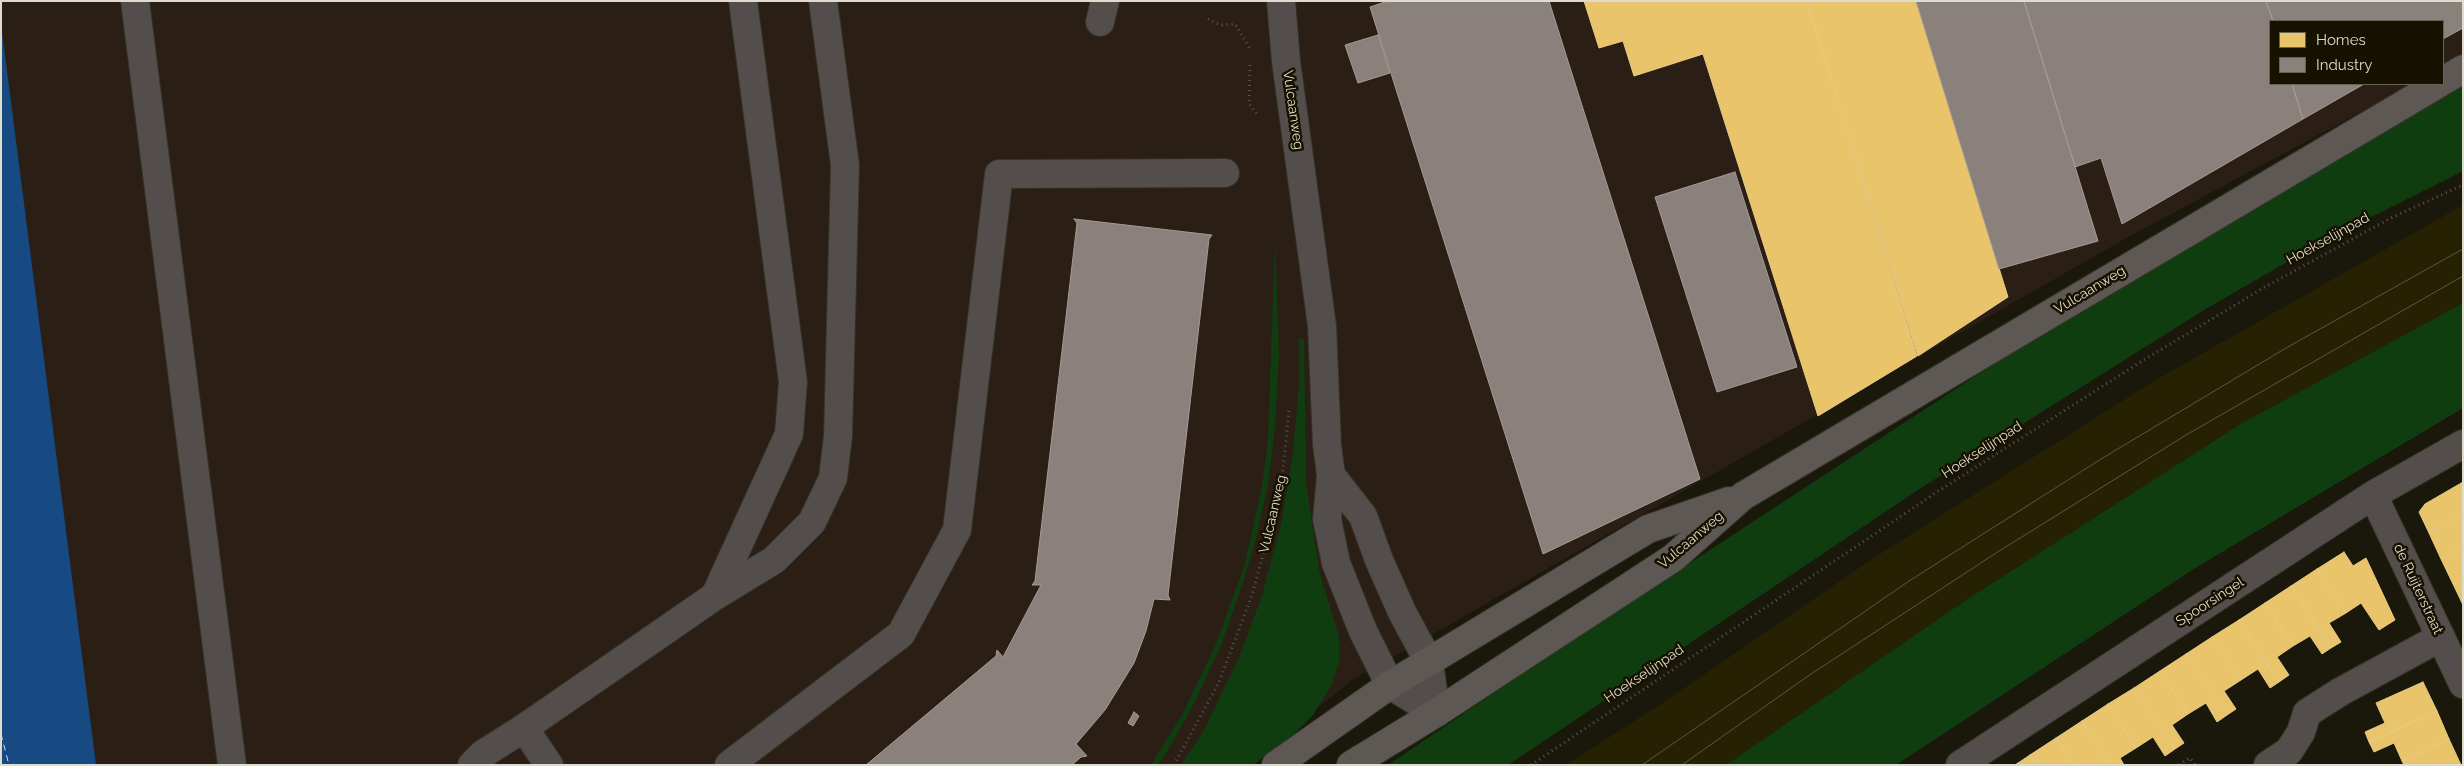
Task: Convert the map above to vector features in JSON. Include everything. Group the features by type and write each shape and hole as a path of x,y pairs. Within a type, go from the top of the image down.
{"main road":[{"path":"2444,80 2463,69"},
{"name":"Vulcaanweg","path":"1276,765 1390,685 1648,529 1742,496 2436,85"},
{"name":"Vulcaanweg","path":"1351,765 1436,713 1673,558 1742,496"}],"street":[{"path":"135,1 232,765"},
{"path":"716,596 789,434 793,382 743,1"},
{"path":"472,765 483,754 716,596 774,560 812,522 833,478 838,436 845,165 823,1"},
{"name":"Vulcaanweg","path":"1281,1 1286,61 1322,326 1327,445 1331,475 1327,519 1336,563 1363,631 1390,685"},
{"path":"729,765 901,634 957,530 999,174 1225,173"},
{"name":"Spoorsingel","path":"1960,765 2373,495 2463,444"},
{"path":"1331,475 1363,516 1398,604 1429,662 1436,713"},
{"name":"de Ruijterstraat","path":"2373,495 2463,684"},
{"path":"2268,765 2289,751 2301,732 2307,714 2340,692 2441,637"},
{"path":"1390,685 1436,713"},
{"path":"524,728 549,765"}],"path":[{"path":"1208,18 1220,25 1228,24"},
{"name":"Hoekselijnpad","path":"1531,765 1920,503 2142,361 2290,273 2391,218 2463,185"},
{"name":"Vulcaanweg","path":"1174,765 1219,682 1252,595 1282,489 1290,406"},
{"path":"2179,765 2190,758 2195,765"}],"shaded area":[{"path":"1,1 2463,1 2463,57 2444,67 2444,20 2269,20 2269,85 2411,85 2123,240 1351,681 1245,765 1,765"},
{"path":"2463,205 2463,303 2242,423 1963,602 1726,765 1566,765 1664,702 1872,559 2154,381"}],"green space":[{"path":"2463,84 2463,171 2327,239 2204,310 1921,488 1508,765 1388,765 1551,654 2064,318"},
{"path":"1275,241 1279,355 1275,428 1268,485 1257,535 1245,577 1222,643 1195,702 1158,765 1151,765 1183,713 1215,646 1244,567 1262,487 1268,440"},
{"path":"2463,303 2463,408 2192,570 1896,765 1726,765 1963,602 2242,423"},
{"path":"1299,339 1304,339 1306,482 1319,570 1339,637 1339,662 1331,686 1313,715 1290,738 1253,765 1181,765 1204,730 1238,660 1262,596 1281,524 1293,453 1299,383"}],"water":[{"path":"1,24 96,765 1,765"}],"building: Homes":[{"path":"1584,1 1807,1 1917,356 1818,416 1703,54 1634,76 1623,41 1599,48"},
{"path":"1807,1 1916,1 2008,297 1918,356"},
{"path":"2463,482 2463,514 2429,533 2419,512 2425,504"},
{"path":"2463,514 2463,546 2441,559 2429,533"},
{"path":"2463,546 2463,578 2453,584 2441,559"},
{"path":"2344,552 2353,566 2366,558 2395,620 2379,630 2361,603 2346,613 2317,569"},
{"path":"2317,569 2346,613 2329,623 2341,642 2331,648 2291,586"},
{"path":"2463,578 2463,605 2453,584"},
{"path":"2291,586 2331,648 2322,654 2310,636 2293,646 2265,603"},
{"path":"2265,603 2293,646 2277,657 2289,675 2279,682 2239,620"},
{"path":"2239,620 2279,682 2270,688 2258,669 2241,680 2212,637"},
{"path":"2212,637 2241,680 2224,691 2236,709 2227,715 2186,654"},
{"path":"2186,654 2227,715 2217,722 2206,703 2188,714 2160,671"},
{"path":"2160,671 2188,714 2172,725 2184,743 2175,749 2134,688"},
{"path":"2423,682 2437,711 2369,742 2365,732 2385,723 2376,703"},
{"path":"2134,688 2175,749 2165,756 2153,737 2136,748 2108,704"},
{"path":"2108,704 2136,748 2120,758 2124,765 2110,765 2082,721"},
{"path":"2437,711 2449,739 2402,761 2394,743 2374,752 2369,742"},
{"path":"2082,721 2110,765 2073,765 2056,738"},
{"path":"2056,738 2073,765 2036,765 2030,755"},
{"path":"2449,739 2461,765 2404,765 2402,761"},
{"path":"2030,755 2036,765 2015,765"}],"building: Industry":[{"path":"1388,1 1549,1 1700,479 1543,554 1370,7"},
{"path":"1916,1 2024,1 2098,241 1999,269"},
{"path":"2024,1 2266,1 2273,20 2269,20 2269,85 2292,85 2303,119 2122,224 2101,158 2075,167"},
{"path":"2266,1 2463,1 2463,28 2444,38 2444,20 2273,20"},
{"path":"1378,35 1390,73 1358,83 1345,45"},
{"path":"2292,85 2362,85 2303,119"},
{"path":"1735,172 1797,367 1717,392 1655,197"},
{"path":"1074,219 1212,235 1209,239 1168,595 1170,600 1154,599 1146,631 1134,663 1105,710 1076,744 1087,756 1081,757 1072,765 866,765 996,656 997,650 1003,657 1041,585 1032,585 1035,581 1077,223"},
{"path":"1134,712 1139,716 1133,726 1128,723"}],"ferry route":[{"path":"1,734 9,765"}],"tram line":[{"path":"1642,765 1909,581 2101,459 2286,348 2463,249"},
{"path":"1682,765 1808,676 1996,553 2186,435 2463,276"}]}
